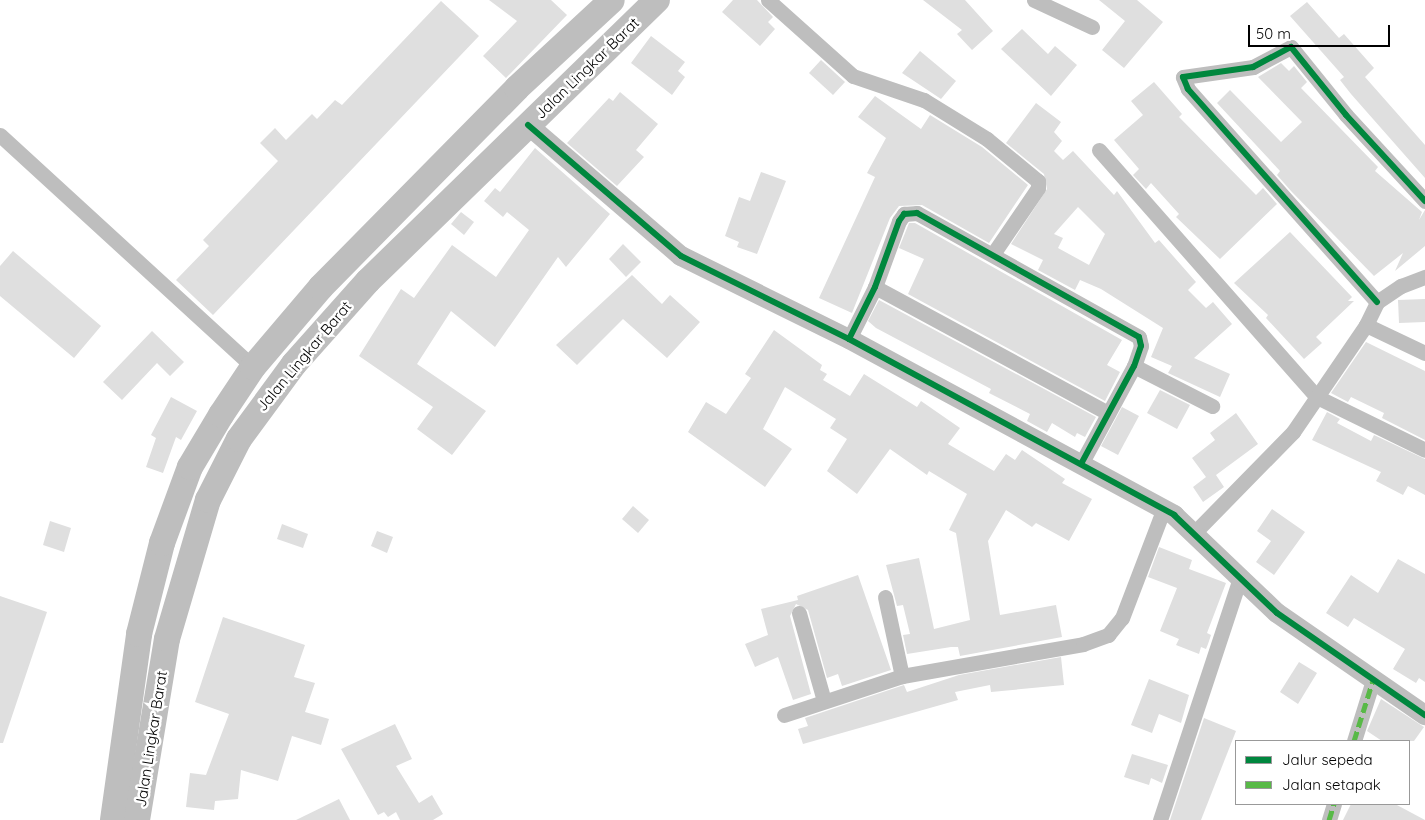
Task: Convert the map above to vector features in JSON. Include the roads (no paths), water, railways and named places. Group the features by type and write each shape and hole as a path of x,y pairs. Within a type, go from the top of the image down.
{"highway":[{"name":"Jalan Lingkar Barat","path":"112,820 139,634 162,543 190,467 253,367 322,287 549,59 612,0"},
{"name":"Jalan Lingkar Barat","path":"137,820 167,639 196,534 220,470 294,364 368,281 657,0"},
{"path":"582,29 602,54"},
{"path":"549,59 572,83"}],"street":[{"path":"768,0 853,76 924,100 987,139 1038,181 1038,188 993,254"},
{"path":"1034,0 1092,27"},
{"path":"1377,302 1188,89 1183,77 1253,67 1284,47 1291,46 1346,115 1425,201"},
{"path":"528,125 672,251 849,339 1164,508 1196,531 1240,578 1284,618 1425,715"},
{"path":"0,135 253,367"},
{"path":"1099,150 1317,397 1425,450"},
{"path":"849,339 875,287 899,220 909,212 993,254 1136,333 1141,346 1134,366 1081,464"},
{"path":"1196,531 1275,454 1317,397 1366,324 1377,302 1425,276"},
{"path":"875,287 1108,413"},
{"path":"1366,324 1422,349"},
{"path":"1134,366 1212,406"},
{"path":"784,715 902,676 1083,644 1108,635 1122,618 1164,508"},
{"path":"1160,820 1240,578"},
{"path":"885,597 902,676"},
{"path":"799,613 824,701"},
{"path":"1354,740 1373,680"},
{"path":"1329,820 1334,805"}]}
